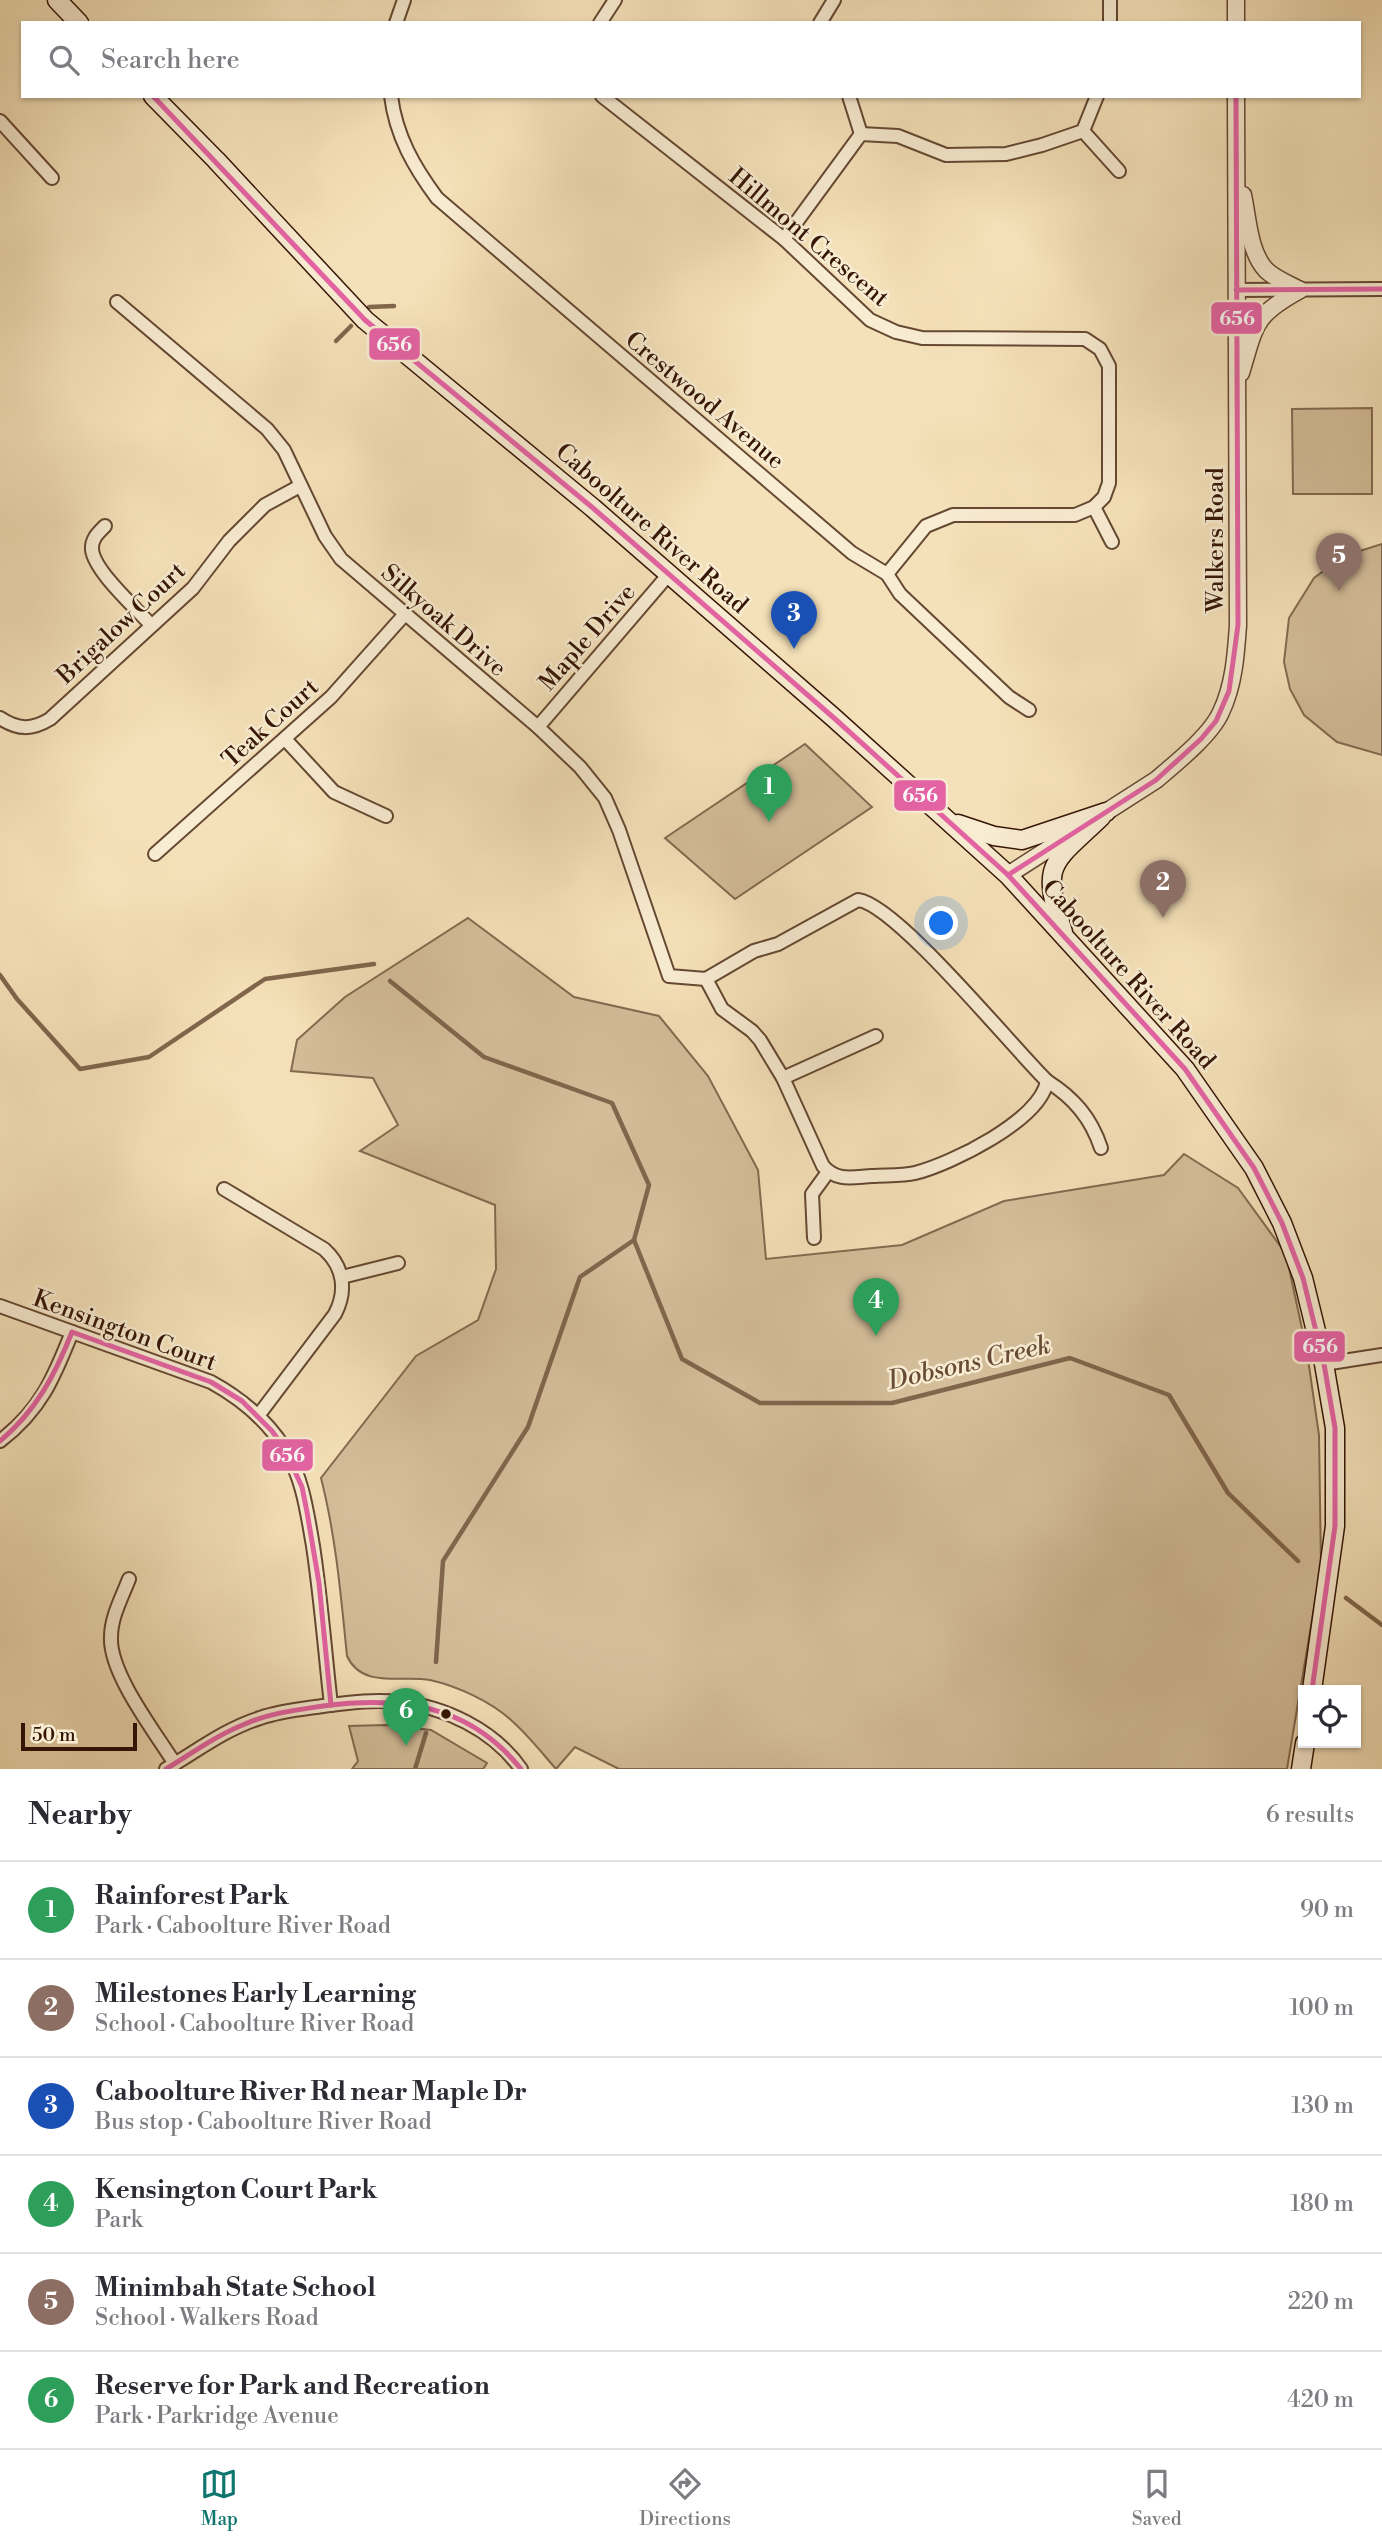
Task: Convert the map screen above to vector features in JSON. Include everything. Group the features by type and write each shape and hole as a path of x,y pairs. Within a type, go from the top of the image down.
{"main road":[{"path":"57,0 77,21"},
{"name":"Caboolture River Road","path":"155,98 365,320 593,508 1008,875 1185,1069 1254,1168 1282,1223 1303,1278 1324,1364 1335,1429 1335,1527 1313,1685"},
{"path":"950,821 995,836 1022,840 1106,812"},
{"path":"1065,937 1051,887 1051,873 1059,858 1106,812"},
{"path":"1301,1769 1304,1748"}],"street":[{"path":"397,21 404,0"},
{"path":"601,21 615,0"},
{"path":"821,21 834,0"},
{"path":"1110,0 1110,21"},
{"path":"1236,0 1236,21"},
{"name":"Crestwood Avenue","path":"391,98 401,139 415,169 437,198 852,552 887,573 900,594 1009,696 1029,710"},
{"name":"Hillmont Crescent","path":"605,98 783,239 870,320 897,332 922,338 1085,339 1100,349 1110,366 1109,483 1104,497 1094,507"},
{"path":"850,98 861,134"},
{"path":"861,134 898,136 946,155 1006,154 1083,131 1096,98"},
{"name":"Walkers Road","path":"1008,875 1156,780 1195,745 1221,713 1234,668 1238,625 1236,98"},
{"path":"0,121 52,178"},
{"path":"1083,131 1119,171"},
{"path":"783,239 861,134"},
{"path":"1237,161 1252,241 1259,259 1266,270 1300,290"},
{"path":"1236,290 1382,289"},
{"path":"1237,389 1259,320 1274,304 1300,290"},
{"name":"Silkyoak Drive","path":"117,302 267,429 284,450 325,536 341,559 538,727 580,767 604,798 620,830 669,976 706,979"},
{"name":"Brigalow Court","path":"0,718 13,726 27,728 38,727 50,719 192,588 229,541 265,505 300,486"},
{"path":"887,573 926,526 953,515 1075,515 1094,507 1112,541"},
{"path":"105,526 94,538 92,550 99,567 151,625"},
{"name":"Maple Drive","path":"538,727 669,574"},
{"name":"Teak Court","path":"155,854 331,697 405,614"},
{"path":"285,739 334,792 386,816"},
{"path":"1047,1081 1045,1094 1000,1135 950,1160 909,1174 841,1178 828,1172 823,1166 783,1078 752,1031 722,1009 706,979 754,951 778,944 847,905 858,900 867,901 882,911 966,992 1025,1060 1083,1111 1101,1148"},
{"path":"783,1078 876,1036"},
{"path":"814,1238 812,1194 828,1172"},
{"path":"225,1189 332,1256 342,1277 341,1303 335,1314 258,1416"},
{"path":"342,1277 398,1262"},
{"name":"Kensington Court","path":"0,1306 211,1382 242,1401 258,1416 284,1448 302,1487 318,1583 331,1705"},
{"path":"0,1441 37,1407 52,1380 72,1332"},
{"path":"1324,1364 1382,1355"},
{"path":"129,1579 114,1618 110,1637 113,1656 119,1673 170,1766 205,1744 261,1717 331,1705 396,1701 453,1715 499,1745 521,1769"}],"shaded area":[{"path":"1372,408 1372,494 1293,494 1292,409"},
{"path":"1382,544 1382,755 1337,742 1304,715 1290,689 1284,662 1289,618 1314,578 1344,556"},
{"path":"805,744 872,807 735,899 665,838"},
{"path":"468,918 574,997 659,1016 708,1076 758,1170 766,1259 902,1245 1004,1201 1164,1175 1184,1154 1238,1188 1286,1254 1307,1352 1319,1435 1321,1566 1301,1685 1298,1685 1298,1703 1287,1769 619,1769 575,1747 556,1769 512,1721 495,1707 474,1696 430,1680 383,1679 362,1673 347,1656 334,1545 321,1478 416,1356 478,1320 496,1269 495,1205 360,1151 398,1125 373,1078 291,1071 297,1040 345,997"},
{"path":"386,1725 431,1730 487,1763 483,1769 352,1769 358,1761 349,1726"}],"waterway":[{"path":"369,307 394,306"},
{"path":"336,341 351,326"},
{"name":"Dobsons Creek","path":"0,975 17,999 80,1069 149,1057 265,979 374,964"},
{"name":"Dobsons Creek","path":"390,981 484,1057 612,1103 649,1185 634,1240 682,1359 760,1403 892,1403 1070,1358 1169,1395 1228,1493 1298,1561"},
{"path":"436,1662 443,1561 528,1427 580,1277 634,1240"},
{"name":"Dobsons Creek","path":"1346,1598 1382,1625"},
{"path":"415,1769 426,1733"}],"transit line":[{"name":"656","path":"155,98 365,320 593,508 834,718 1008,875 1185,1069 1254,1168 1282,1223 1303,1278 1324,1364 1335,1428 1335,1526 1313,1685"},
{"name":"656","path":"1008,875 1156,780 1201,739 1216,721 1229,691 1238,625 1236,98"},
{"name":"656","path":"1236,290 1382,289"},
{"name":"656","path":"72,1332 211,1382 242,1401 272,1431 284,1448 302,1487 307,1512 319,1583 331,1705"},
{"name":"656","path":"0,1441 34,1405 59,1363 72,1332"},
{"name":"656","path":"166,1769 224,1733 264,1717 323,1706 380,1702 432,1709 456,1718 479,1730 501,1747 521,1769"}],"place":[{"name":"Minimbah State School","path":"1339,591"},
{"name":"Caboolture River Rd near Maple Dr","path":"794,649"},
{"name":"Rainforest Park","path":"769,822"},
{"name":"Milestones Early Learning","path":"1163,918"},
{"name":"Kensington Court Park","path":"876,1336"},
{"name":"Reserve for Park and Recreation","path":"406,1746"}]}
